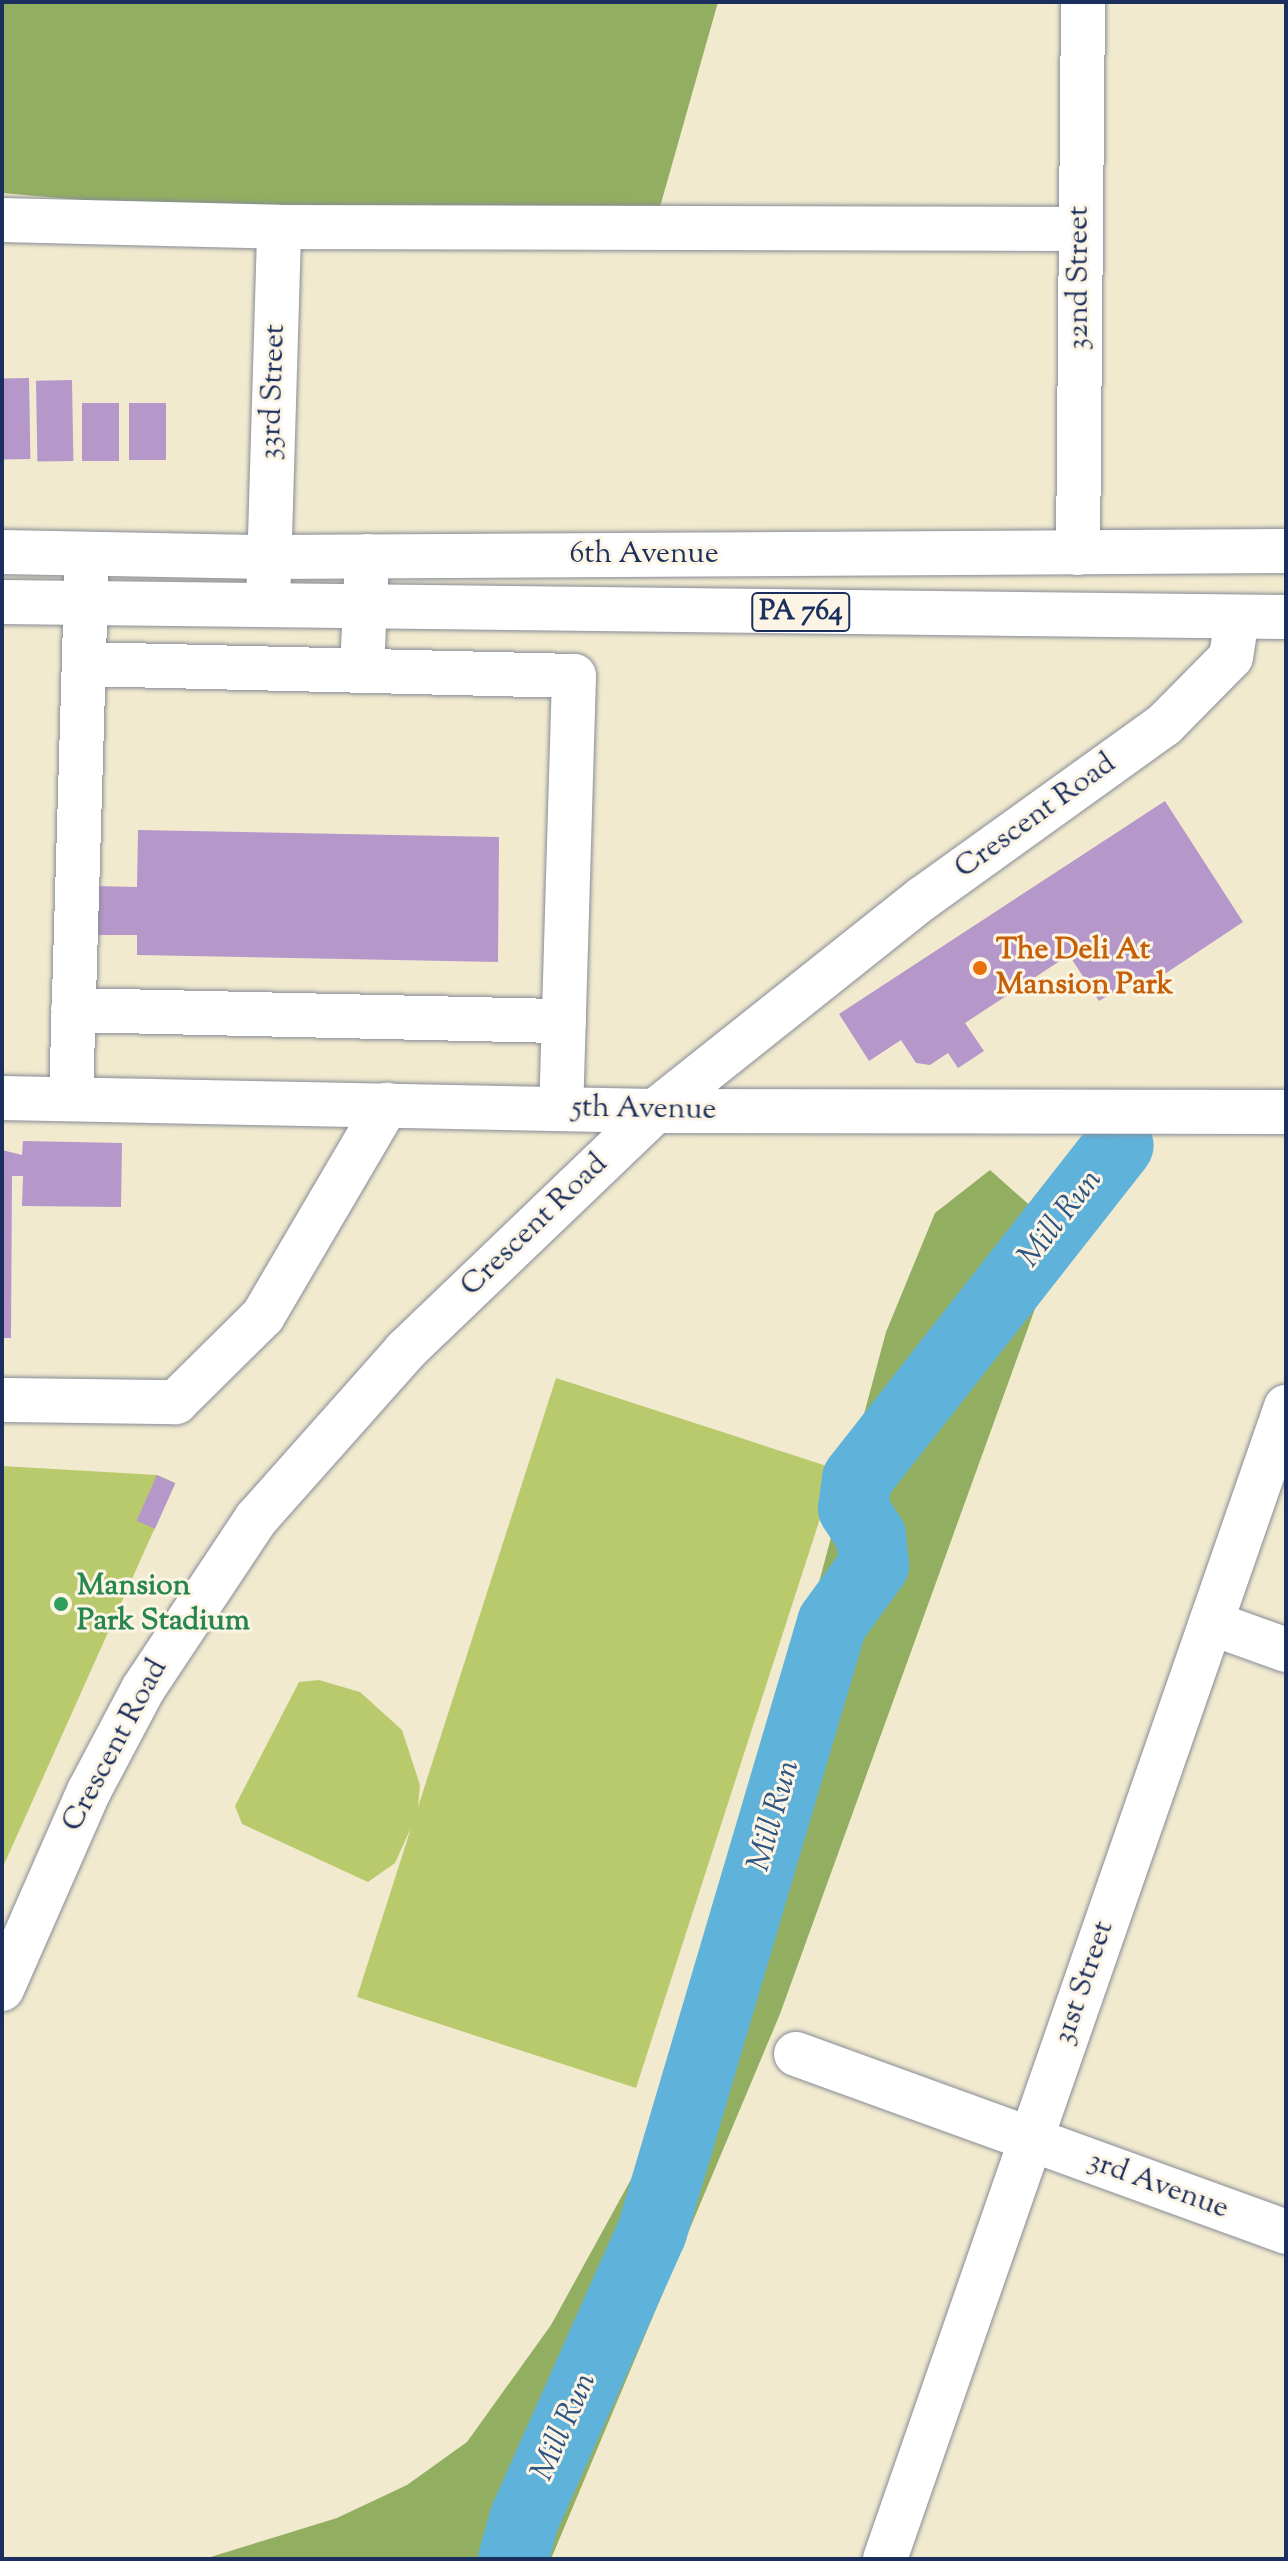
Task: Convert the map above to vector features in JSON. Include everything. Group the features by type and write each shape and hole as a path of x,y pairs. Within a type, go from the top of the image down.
{"street":[{"name":"32nd Street","path":"1078,553 1083,2"},
{"path":"2,220 279,227 1080,229"},
{"name":"33rd Street","path":"268,605 279,227"},
{"name":"6th Avenue","path":"2,552 269,557 1286,551"},
{"path":"71,1099 87,554"},
{"path":"362,671 367,556"},
{"name":"6th Avenue","path":"2,602 1237,618"},
{"name":"PA 764","path":"1237,618 1286,617"},
{"name":"Crescent Road","path":"2,1989 83,1803 136,1702 256,1519 405,1351 655,1111 923,898 1164,725 1231,657 1237,618"},
{"path":"84,664 574,676 561,1109"},
{"path":"73,1010 564,1021"},
{"name":"5th Avenue","path":"2,1098 655,1111 1286,1112"},
{"path":"2,1400 176,1402 263,1316 387,1105"},
{"name":"31st Street","path":"885,2559 1286,1407"},
{"path":"1211,1623 1286,1650"},
{"name":"3rd Avenue","path":"796,2054 1286,2232"}],"green space":[{"path":"2,2 718,2 656,221 286,218 2,193"},
{"path":"990,1170 1062,1234 780,2014 551,2559 204,2559 337,2518 407,2485 467,2442 551,2325 651,2143 787,1702 886,1332 935,1213"},
{"path":"556,1378 836,1469 636,2088 357,1997 411,1828 395,1863 368,1882 242,1824 235,1806 299,1682 319,1680 360,1692 402,1730 420,1785 418,1807"},
{"name":"Mansion Park Stadium","path":"2,1466 157,1475 175,1483 2,1869"}],"building":[{"path":"2,378 29,378 30,459 3,459"},
{"path":"72,380 73,461 37,462 36,381"},
{"path":"82,403 119,403 119,461 82,461"},
{"path":"129,403 166,403 166,460 129,460"},
{"path":"1165,801 1243,922 1139,991 1132,981 1099,1001 1069,955 965,1023 984,1051 958,1068 948,1053 930,1065 916,1063 901,1040 869,1061 839,1014"},
{"path":"138,830 499,837 498,962 137,955 137,935 93,935 94,886 137,887"},
{"path":"23,1141 122,1143 121,1207 22,1206 23,1176 12,1176 11,1338 2,1338 2,1150 22,1155"},
{"path":"157,1475 175,1483 155,1529 137,1521"}],"waterway":[{"name":"Mill Run","path":"513,2559 525,2517 652,2232 832,1623 874,1565 871,1536 853,1508 857,1479 1119,1145"}],"place":[{"name":"The Deli At Mansion Park","path":"980,968"},
{"name":"Mansion Park Stadium","path":"61,1604"}]}
